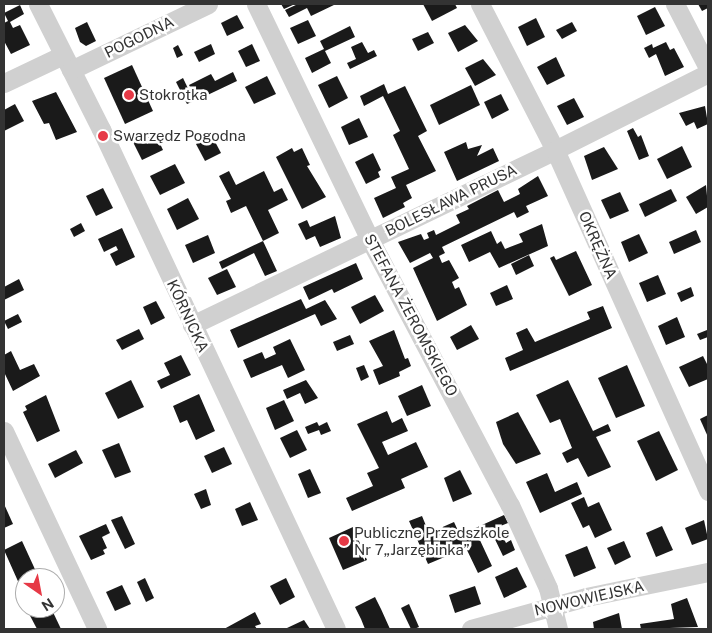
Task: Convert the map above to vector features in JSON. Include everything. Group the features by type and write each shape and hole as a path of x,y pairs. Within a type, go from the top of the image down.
{"street":[{"name":"KÓRNICKA","path":"38,4 336,629"},
{"name":"POGODNA","path":"4,83 67,62 208,4"},
{"name":"STEFANA ŻEROMSKIEGO","path":"256,4 370,240 510,505 552,606 558,629"},
{"name":"OKRĘŻNA","path":"480,4 555,150 708,491"},
{"path":"675,4 708,68"},
{"name":"BOLESŁAWA PRUSA","path":"192,325 555,150 708,73"},
{"path":"4,431 96,629"},
{"name":"NOWOWIEJSKA","path":"471,629 552,606 708,572"}],"building":[{"path":"281,4 295,4 284,9"},
{"path":"298,4 336,4 311,16 307,8 289,17 285,10"},
{"path":"423,4 455,4 457,8 432,21"},
{"path":"698,4 708,4 708,8 702,11"},
{"path":"20,5 24,14 10,22 13,28 20,25 30,45 11,54 4,41 4,23 8,21 4,13"},
{"path":"655,7 665,26 646,35 637,16"},
{"path":"237,15 244,28 227,36 221,23"},
{"path":"536,18 545,37 527,46 518,27"},
{"path":"308,20 316,36 298,44 290,28"},
{"path":"87,22 96,41 86,46 80,42 75,28"},
{"path":"572,22 577,31 562,39 556,30"},
{"path":"465,25 478,41 458,52 448,33"},
{"path":"350,26 355,37 325,51 331,63 312,73 305,58 324,49 320,41"},
{"path":"428,32 434,43 418,51 412,39"},
{"path":"362,42 368,53 374,50 377,56 350,69 347,63 356,59 351,47"},
{"path":"666,42 670,50 674,48 684,67 665,76 656,54 649,58 644,48 652,44 653,48"},
{"path":"211,44 215,54 199,62 194,52"},
{"path":"252,44 260,61 246,67 238,51"},
{"path":"178,45 183,55 177,58 173,48"},
{"path":"556,57 565,76 547,85 537,67"},
{"path":"483,59 496,75 475,86 465,68"},
{"name":"Stokrotka","path":"132,65 153,111 125,124 104,78"},
{"path":"233,72 237,81 197,100 189,85 211,74 215,81"},
{"path":"267,76 276,94 254,104 245,87"},
{"path":"337,76 348,98 329,108 318,85"},
{"path":"183,78 194,101 187,104 176,82"},
{"path":"384,84 388,94 405,86 427,131 418,136 436,171 406,185 412,198 403,203 405,207 383,218 374,198 396,188 391,177 409,169 393,135 400,131 383,96 364,106 360,96"},
{"path":"471,85 480,105 439,125 430,105"},
{"path":"56,92 77,132 56,140 49,123 44,124 32,101"},
{"path":"501,94 509,110 492,119 484,102"},
{"path":"574,98 584,117 567,125 557,106"},
{"path":"15,104 24,121 4,131 4,110"},
{"path":"705,106 708,124 697,129 694,122 686,126 679,113"},
{"path":"359,118 368,137 349,145 341,127"},
{"path":"633,128 638,137 641,135 649,156 639,160 627,131"},
{"path":"154,131 163,150 142,160 133,142"},
{"path":"212,136 221,153 205,161 196,144"},
{"path":"466,142 468,149 482,145 477,156 493,148 499,161 457,181 444,152"},
{"path":"682,146 692,167 667,179 657,159"},
{"path":"604,147 618,169 592,180 584,156"},
{"path":"292,148 294,152 302,148 310,165 307,166 326,197 302,209 276,157"},
{"path":"373,153 381,170 378,172 380,177 366,184 355,162"},
{"path":"175,164 185,183 160,195 150,176"},
{"path":"229,171 236,185 264,171 274,192 282,188 288,200 268,210 279,233 263,241 246,206 231,213 226,201 231,199 219,176"},
{"path":"538,176 548,196 526,206 529,212 517,218 514,212 442,247 445,253 439,256 442,263 449,260 459,278 452,282 455,289 459,287 467,305 437,321 413,268 433,258 430,253 410,263 398,242 421,234 424,240 429,238 427,233 434,230 436,235 460,223 456,215 469,209 467,206 498,190 504,202 520,194 518,189"},
{"path":"706,185 708,207 696,214 686,197"},
{"path":"103,188 113,208 96,216 86,196"},
{"path":"671,189 677,201 645,217 639,204"},
{"path":"620,192 629,211 610,219 601,200"},
{"path":"188,198 199,219 177,230 167,209"},
{"path":"335,216 341,238 320,247 315,236 306,240 298,224 307,220 310,227"},
{"path":"81,223 85,231 74,237 70,229"},
{"path":"542,224 548,246 499,268 490,252 469,262 461,245 491,231 497,244 501,241 505,249 523,242 519,234"},
{"path":"122,228 135,257 116,266 110,254 118,250 116,246 104,252 98,239"},
{"path":"696,230 701,242 674,254 669,242"},
{"path":"639,234 648,253 629,262 621,242"},
{"path":"208,235 215,253 193,263 185,245"},
{"path":"263,241 277,271 265,276 254,253 222,269 219,262"},
{"path":"576,251 592,285 569,296 550,258 554,256 556,260"},
{"path":"529,255 534,266 516,275 511,264"},
{"path":"356,263 363,279 334,293 332,289 309,300 303,287"},
{"path":"227,269 236,287 217,295 208,278"},
{"path":"658,275 666,294 647,302 639,283"},
{"path":"19,279 24,290 4,300 4,287"},
{"path":"507,285 513,299 496,306 490,293"},
{"path":"691,287 694,296 681,302 677,293"},
{"path":"375,295 384,311 360,324 351,307"},
{"path":"301,299 306,309 325,300 337,319 321,326 315,314 238,348 230,330"},
{"path":"156,301 165,318 151,325 143,307"},
{"path":"603,306 612,328 510,371 505,358 523,350 516,333 527,328 535,342 590,319 587,312"},
{"path":"18,314 22,322 8,329 4,321"},
{"path":"677,317 685,337 666,345 658,326"},
{"path":"471,325 479,339 457,350 450,337"},
{"path":"139,329 144,339 122,350 116,340"},
{"path":"394,330 405,359 408,358 411,366 399,372 400,376 379,385 373,370 383,366 369,341"},
{"path":"707,330 708,337 700,340 697,334"},
{"path":"350,335 354,344 337,351 333,342"},
{"path":"290,339 305,370 288,378 282,365 251,378 243,360 262,352 265,359 276,354 273,347"},
{"path":"11,351 20,370 34,364 40,376 13,391 4,372 4,355"},
{"path":"181,355 191,375 161,389 157,381 170,375 164,363"},
{"path":"703,356 708,366 708,379 689,387 679,367"},
{"path":"364,365 369,377 361,381 356,368"},
{"path":"627,365 645,406 616,418 598,378"},
{"path":"131,380 144,407 118,419 105,393"},
{"path":"306,380 318,398 305,404 300,393 287,399 283,390"},
{"path":"568,380 593,431 608,424 611,431 596,437 611,467 588,477 578,458 567,463 562,453 572,448 560,419 550,423 536,395"},
{"path":"422,385 431,406 407,416 398,396"},
{"path":"199,394 215,431 196,440 187,420 180,423 173,406"},
{"path":"46,395 60,431 37,442 23,412 27,410 25,406"},
{"path":"284,400 294,421 275,430 266,408"},
{"path":"387,411 392,423 402,418 408,431 382,442 388,455 416,442 428,467 401,479 405,488 352,511 346,498 373,486 367,473 379,468 357,424"},
{"path":"518,412 541,454 516,464 503,444 496,422"},
{"path":"708,415 708,437 700,419"},
{"path":"317,422 319,426 327,422 331,431 321,435 319,430 308,434 305,427"},
{"path":"297,430 307,450 290,458 280,438"},
{"path":"659,431 678,470 656,481 637,441"},
{"path":"119,443 131,472 115,478 102,450"},
{"path":"224,447 232,464 212,473 204,456"},
{"path":"76,450 83,463 55,478 48,464"},
{"path":"310,469 321,493 308,498 298,474"},
{"path":"460,470 472,494 453,502 444,478"},
{"path":"547,473 555,492 577,482 582,494 540,513 526,482"},
{"path":"206,489 211,505 201,509 194,494"},
{"path":"584,497 588,507 599,502 612,530 595,538 589,525 583,528 571,503"},
{"path":"250,502 258,520 242,526 235,509"},
{"path":"4,504 13,524 4,528"},
{"path":"504,515 508,523 498,527 506,543 511,540 515,550 503,556 491,531 478,536 492,566 478,573 466,548 428,564 409,521 422,516 429,533 454,522 460,535"},
{"path":"122,516 135,544 125,549 111,520"},
{"path":"704,520 708,539 692,545 685,528"},
{"path":"106,524 110,533 102,537 107,548 103,550 105,554 91,560 79,536"},
{"path":"662,526 673,550 656,557 646,533"},
{"path":"353,527 367,560 343,570 329,538"},
{"path":"22,541 34,568 15,568 15,575 4,550"},
{"path":"624,541 631,557 615,565 607,548"},
{"path":"587,546 596,568 574,577 565,555"},
{"path":"517,567 527,587 504,598 495,577"},
{"path":"145,578 154,598 146,602 137,582"},
{"path":"286,578 295,597 280,605 270,586"},
{"path":"122,585 131,604 115,611 106,592"},
{"path":"475,586 481,604 455,613 449,595"},
{"path":"375,597 390,629 365,629 355,607"},
{"path":"687,598 698,627 641,629 640,624 674,619 671,604"},
{"path":"409,604 419,627 414,629 411,629 401,608"},
{"path":"255,612 261,624 255,626 257,629 224,629"},
{"path":"619,613 622,629 594,629 593,622"},
{"path":"31,618 56,618 61,629 37,629"},
{"path":"304,620 310,629 287,628"}],"place":[{"name":"Stokrotka","path":"129,95"},
{"name":"Swarzędz Pogodna","path":"103,136"},
{"name":"Publiczne Przedszkole Nr 7„Jarzębinka”","path":"344,541"}]}
